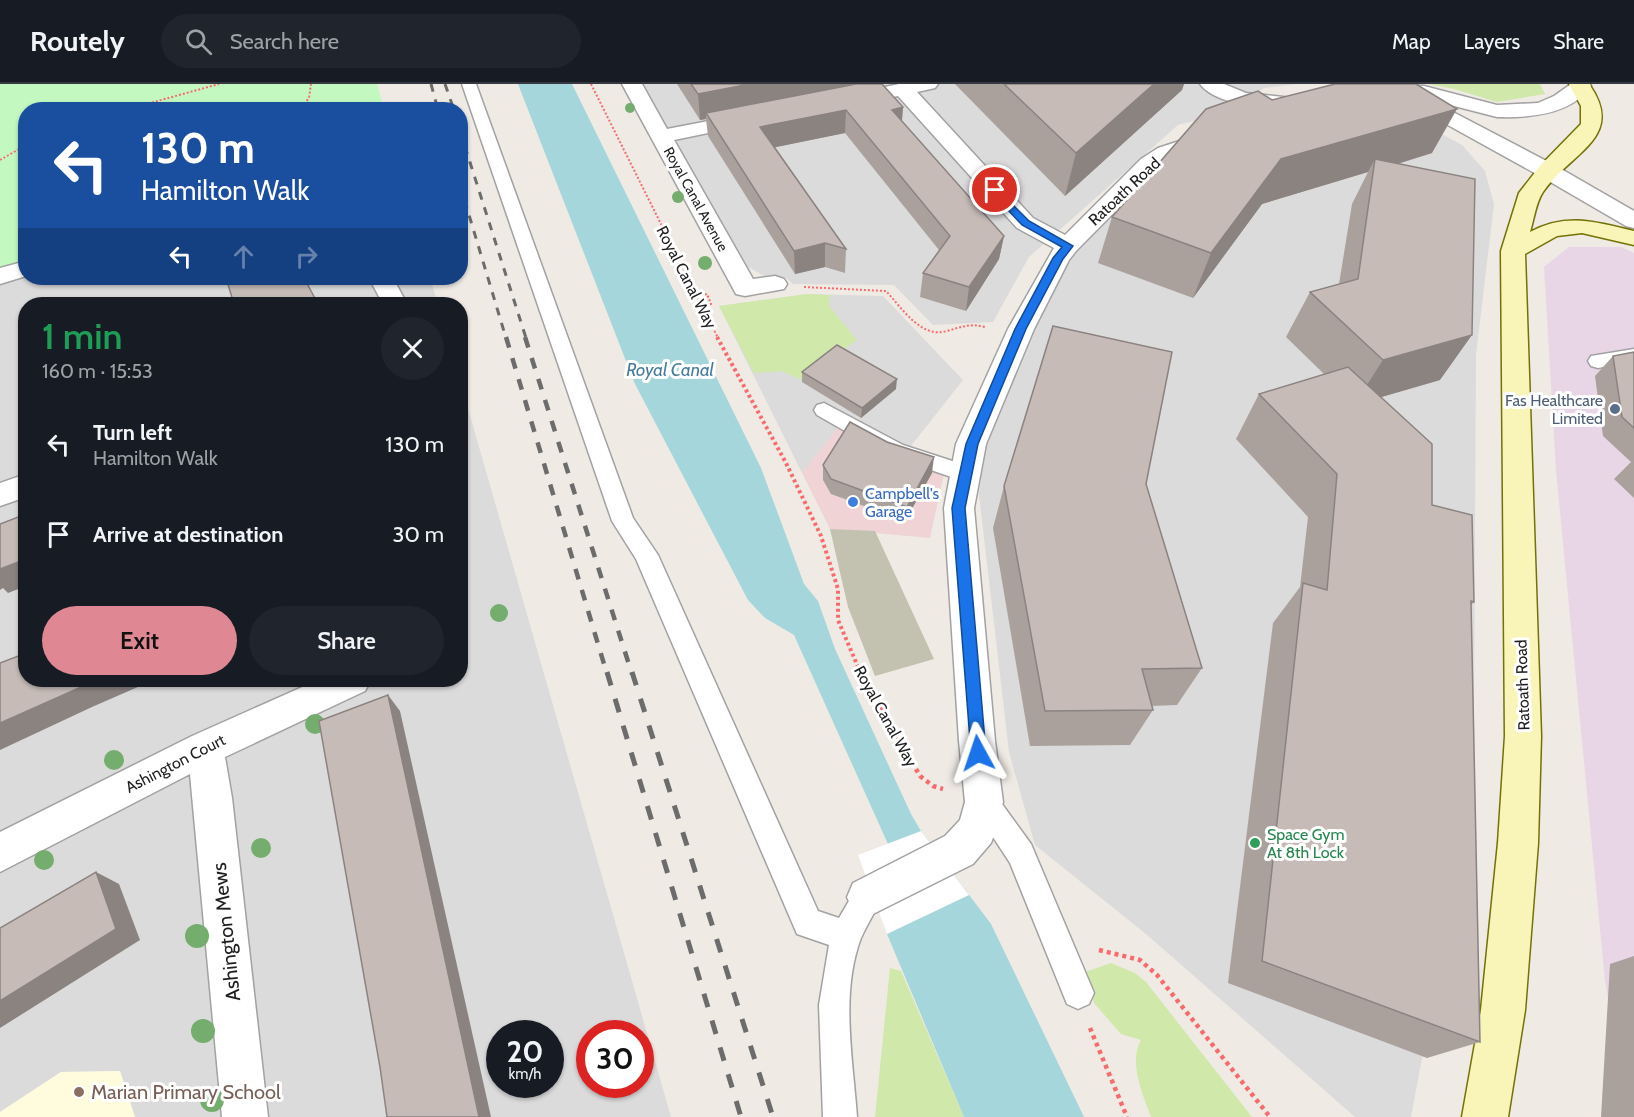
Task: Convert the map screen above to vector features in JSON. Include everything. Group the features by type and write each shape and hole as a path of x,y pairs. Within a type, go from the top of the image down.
{"main road":[{"name":"Ratoath Road","path":"1485,1117 1503,1010 1518,843 1523,736 1513,251 1530,193 1548,171 1589,131 1593,123 1593,107 1580,85"},
{"path":"1513,251 1551,230 1582,226 1634,238"}],"street":[{"name":"Royal Canal Avenue","path":"632,84 745,288 775,284"},
{"path":"823,105 901,87 928,84"},
{"path":"1210,84 1218,89 1259,102 1301,101"},
{"name":"Ratoath Road","path":"1548,171 1444,115 1369,91 1424,92 1497,111 1510,111 1543,109 1566,99 1580,85"},
{"path":"901,87 1025,223 1068,246"},
{"name":"Ratoath Road","path":"867,897 959,850 977,830 984,802 977,741 959,508 972,444 1017,339 1058,258 1149,164 1183,146 1255,121 1259,102"},
{"path":"662,136 766,116"},
{"path":"1548,171 1634,221"},
{"path":"0,276 18,270"},
{"path":"0,495 18,488"},
{"name":"Ashington Court","path":"0,853 205,748 338,687"},
{"name":"Ashington Mews","path":"205,748 213,798 245,1117"}],"lane":[{"path":"469,84 624,521 646,555 808,923 847,936"},
{"path":"1598,361 1634,356"},
{"path":"824,410 894,450 966,474"},
{"path":"984,802 1022,854 1078,993"},
{"path":"840,1117 834,1003 839,966 847,936 867,897"}],"path":[{"path":"154,102 219,84"},
{"path":"306,84 311,85 309,98 306,102"},
{"name":"Royal Canal Way","path":"591,84 701,307 786,464 821,536 838,589 838,620 867,688 920,776 933,786 984,802"},
{"path":"0,160 18,150"},
{"path":"775,284 886,291 923,328 933,333 967,324 979,325 1017,339"},
{"path":"697,296 707,294 711,304 701,307"},
{"path":"1063,952 1095,949 1140,960 1157,975 1270,1117"},
{"path":"1078,993 1127,1117"}],"shaded area":[{"path":"0,84 18,102 18,285 432,285 436,297 18,297 18,687 468,687 468,408 643,1020 576,1020 576,1098 654,1098 654,1058 671,1117 135,1117 120,1071 61,1072 0,1112"},
{"path":"639,84 1296,84 1264,88 1234,111 1178,125 1029,257 993,322 933,325 894,285 793,284 785,277 764,276 743,264"},
{"path":"1419,122 1462,145 1485,171 1494,204 1476,355 1474,707 1454,889 1411,1117 1355,1117 1146,934 1035,845 1009,752 979,495 986,423 1049,294 1090,232 1140,177"},
{"path":"1569,247 1621,247 1634,253 1634,1117 1629,1117 1605,981 1556,470 1544,267"},
{"path":"807,294 883,296 963,380 907,451 848,415 802,473 719,306"},
{"path":"848,415 907,451 946,465 930,538 830,529 802,473"},
{"path":"830,529 875,531 934,659 875,676 848,607"},
{"name":"Marian Primary School","path":"120,1071 135,1117 0,1117 0,1112 61,1072"}],"green space":[{"path":"0,84 377,84 382,102 18,102 18,263 0,268"},
{"path":"1428,84 1540,84 1545,94 1497,102"},
{"path":"807,294 830,295 829,306 857,340 802,380 781,371 754,373 719,306"},
{"path":"1111,963 1135,973 1146,982 1252,1117 1151,1117 1136,1068 1137,1049 1141,1040 1121,1034 1094,1003 1085,972"},
{"path":"890,968 901,971 964,1117 875,1117"}],"water":[{"name":"Royal Canal","path":"518,84 572,84 761,468 804,584 818,601 835,649 911,814 921,831 991,924 1084,1117 964,1117 887,934 888,844 794,635 765,618 748,600 635,384"}],"pier":[{"path":"921,831 969,895 887,934 858,855"}],"building":[{"path":"691,84 750,84 698,94"},
{"path":"856,84 882,84 903,107 892,110 1004,236 969,287 923,273 950,236 846,110 760,127 846,249 825,243 794,251 706,113"},
{"path":"1004,84 1154,84 1076,153"},
{"path":"1335,84 1416,84 1457,109 1281,159 1211,253 1112,217 1206,109 1258,91 1272,100"},
{"path":"1375,159 1475,179 1472,335 1383,360 1310,292 1358,279"},
{"path":"228,285 308,285 314,297 232,297"},
{"path":"1053,326 1172,352 1146,484 1202,668 1142,669 1153,710 1045,711 1004,486"},
{"path":"837,345 897,379 862,408 802,372"},
{"path":"1634,352 1634,428 1622,417 1613,356"},
{"path":"1348,367 1432,444 1432,505 1472,515 1474,602 1471,601 1480,1042 1262,961 1303,583 1327,590 1337,474 1259,394"},
{"path":"850,422 887,442 934,457 907,507 831,479 823,465"},
{"path":"18,517 18,562 0,569 0,524"},
{"path":"18,656 18,687 81,687 0,723 0,663"},
{"path":"388,695 479,1117 387,1117 319,721"},
{"path":"96,872 116,929 0,1001 0,928"}],"railway":[{"path":"431,84 436,102"},
{"path":"445,84 451,102"},
{"path":"468,156 526,338"},
{"path":"468,212 506,338"},
{"path":"506,337 607,674"},
{"path":"525,337 632,674"},
{"path":"607,672 741,1117"},
{"path":"632,672 773,1117"}],"place":[{"name":"Fas Healthcare Limited","path":"1615,409"},
{"name":"Campbell's Garage","path":"853,502"},
{"name":"Space Gym At 8th Lock","path":"1255,843"},
{"name":"Marian Primary School","path":"79,1092"}],"route":[{"path":"978,753 959,508 972,444 1021,329 1058,258 1068,246 1025,223 995,190"}]}
